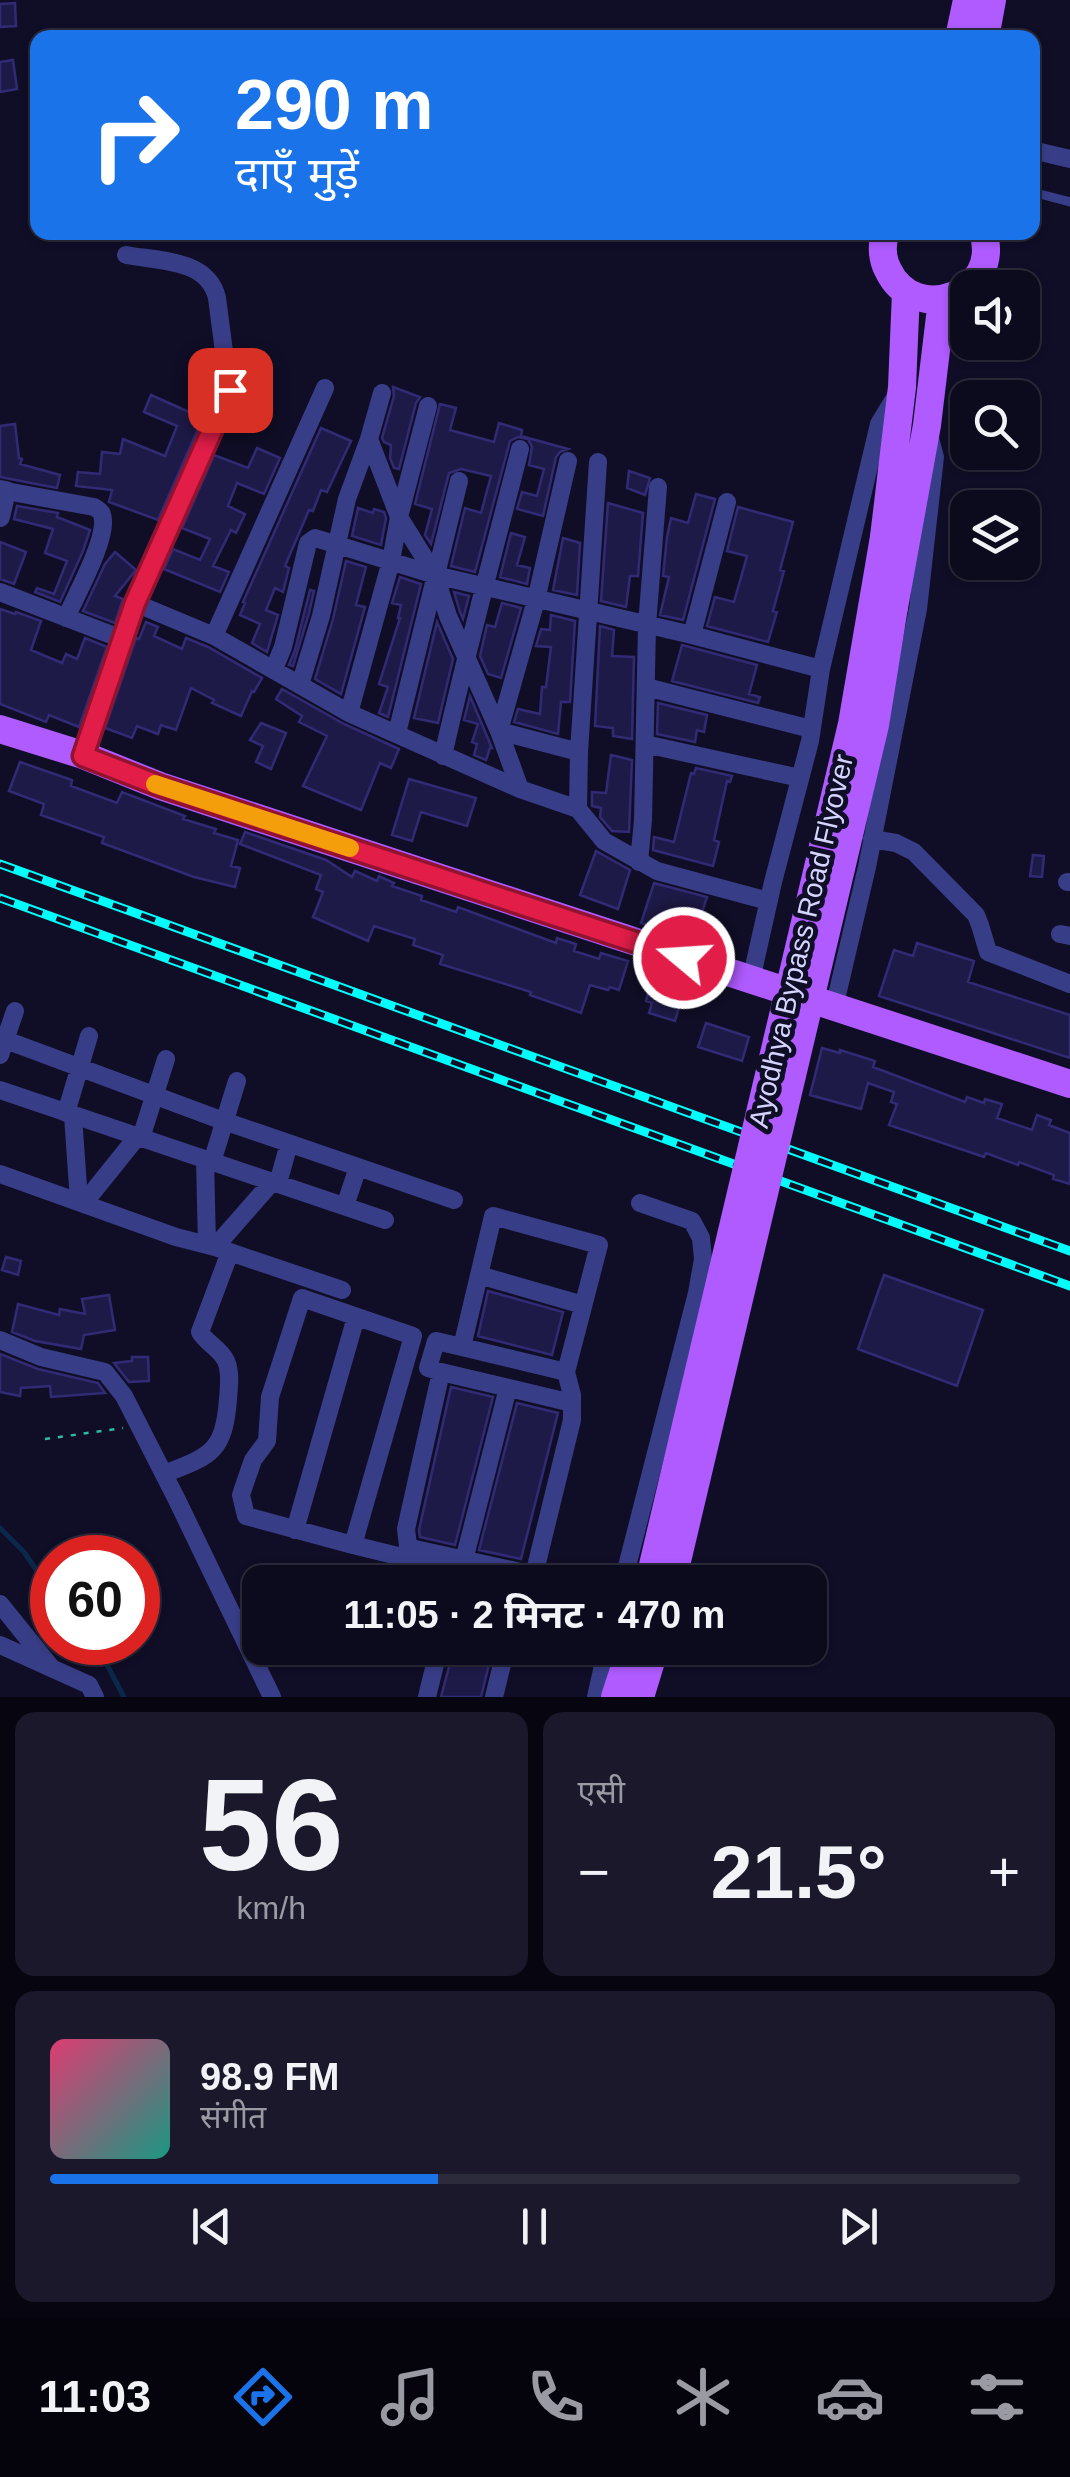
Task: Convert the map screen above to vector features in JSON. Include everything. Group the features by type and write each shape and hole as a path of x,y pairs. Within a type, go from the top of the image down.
{"main road":[{"path":"961,30 967,0"},
{"path":"986,30 992,0"},
{"path":"882,240 885,265 892,278 926,297 957,295 973,283 983,267 986,240"},
{"name":"Ayodhya Bypass Road Flyover","path":"653,1565 852,724 884,537 902,387 926,297"},
{"name":"Ayodhya Bypass Road Flyover","path":"676,1565 874,725 926,425 926,297"},
{"path":"0,729 160,786 1070,1084"},
{"path":"626,1690 629,1665"},
{"path":"626,1690 643,1665"}],"street":[{"path":"1040,152 1070,158"},
{"path":"83,756 135,603 230,390 218,298 209,278 189,266 126,256"},
{"path":"751,980 812,730 821,670 879,424 902,387"},
{"path":"214,636 325,388"},
{"path":"300,685 321,616 335,546 338,496 369,439 382,393"},
{"path":"349,713 428,406"},
{"path":"834,1008 918,609 935,457 926,425"},
{"path":"369,439 399,518 435,575 448,616 520,788"},
{"path":"443,756 520,449"},
{"path":"498,731 536,600 568,460"},
{"path":"578,809 598,462"},
{"path":"397,733 460,481"},
{"path":"639,862 644,820 647,625 658,487"},
{"path":"0,517 3,491 94,507 101,512 102,528 94,555 66,618"},
{"path":"692,635 727,502"},
{"path":"274,669 308,543 315,538 435,575 692,635 821,670"},
{"path":"0,592 122,638"},
{"path":"135,603 214,636 349,713 443,756 578,809 604,841 657,871 768,900"},
{"path":"646,688 812,730"},
{"path":"498,731 579,752"},
{"path":"644,744 800,778"},
{"path":"872,840 914,852 976,916 988,952 1070,984"},
{"path":"15,1011 2,1045 80,1068 454,1200"},
{"path":"82,1202 70,1114 89,1036"},
{"path":"82,1202 139,1138 166,1059"},
{"path":"164,1474 210,1454 225,1426 229,1370 222,1355 203,1338 200,1328 217,1248 209,1160 237,1081"},
{"path":"0,1090 385,1220"},
{"path":"217,1248 275,1183 289,1144"},
{"path":"345,1206 358,1167"},
{"path":"0,1174 342,1290"},
{"path":"628,1565 663,1436 703,1259 701,1238 692,1221 640,1203"},
{"path":"462,1347 493,1216 599,1245 566,1372 572,1420 536,1565"},
{"path":"479,1275 583,1305"},
{"path":"353,1545 413,1336 302,1298 270,1396 267,1441 244,1482 242,1506 246,1516 295,1530 353,1545 435,1565"},
{"path":"295,1530 356,1317"},
{"path":"0,1340 41,1357 104,1372 124,1396 272,1697"},
{"path":"566,1372 436,1341 428,1368 572,1402"},
{"path":"442,1372 406,1540 408,1546 448,1565"},
{"path":"461,1565 508,1388"},
{"path":"0,1604 52,1668"},
{"path":"0,1646 88,1685 95,1697"},
{"path":"426,1697 434,1665"},
{"path":"494,1697 502,1665"},
{"path":"596,1697 603,1665"}],"lane":[{"path":"1040,194 1070,202"}],"path":[{"path":"46,1439 139,1426"}],"building":[{"path":"15,3 16,26 0,27 0,4"},
{"path":"13,60 17,89 0,92 0,62"},
{"path":"393,387 420,397 399,469 394,468 390,458 391,445 382,438"},
{"path":"216,388 158,520 109,502 112,490 76,486 78,472 100,474 102,452 120,454 123,439 165,456 177,426 144,412 151,395 189,412 199,391"},
{"path":"440,404 456,408 450,430 494,442 499,423 522,430 521,436 568,449 556,457 543,516 517,509 522,492 537,496 544,469 529,465 532,447 528,439 518,437 510,441 475,572 451,566 465,508 481,513 491,476 461,469 449,473 431,544 425,535 432,509 415,504"},
{"path":"15,424 20,464 60,475 57,488 0,477 0,426"},
{"path":"321,428 351,441 327,492 321,490 313,511 309,510 285,566 289,568 283,592 275,588 266,610 278,615 267,652 252,643 260,624 240,615 243,602"},
{"path":"257,448 280,458 264,494 237,483 228,506 245,514 236,533 231,530 213,566 229,572 220,592 164,569 173,549 200,560 210,539 182,528 214,455 248,468"},
{"path":"629,471 650,478 645,495 627,488"},
{"path":"696,494 715,499 683,620 660,615 669,577 663,576 667,537 671,518 688,523"},
{"path":"608,503 643,513 638,576 630,576 626,607 601,601"},
{"path":"17,506 58,513 57,517 90,530 60,602 35,592 37,588 54,594 67,561 45,553 53,529 14,519"},
{"path":"738,507 793,522 768,642 707,626 715,597 734,602 747,556 727,551"},
{"path":"358,508 384,512 381,545 352,536"},
{"path":"511,533 525,537 517,565 530,568 527,584 500,577"},
{"path":"563,538 580,543 577,595 553,590"},
{"path":"0,542 26,552 14,584 0,579"},
{"path":"115,552 136,570 115,596 123,599 115,623 83,611 105,564"},
{"path":"346,561 366,567 356,605 365,607 341,694 315,679"},
{"path":"400,577 421,584 388,717 379,713 388,687 379,684 400,618 401,605 392,603"},
{"path":"310,590 314,591 309,613 293,666 289,665 295,650"},
{"path":"454,592 469,596 463,619 460,612"},
{"path":"502,603 521,608 501,678 488,674 480,656 487,625 495,627"},
{"path":"0,609 41,621 31,650 62,663 66,654 77,659 85,638 107,647 79,727 49,715 46,722 0,704"},
{"path":"551,615 575,621 570,702 561,702 558,734 514,722 518,709 540,714 551,647 536,646 541,629 550,630"},
{"path":"146,622 158,627 154,636 182,649 186,638 262,678 241,716 191,688 176,730 161,725 158,734 137,726 132,738 105,728 136,638 139,639"},
{"path":"437,622 453,659 438,723 414,718"},
{"path":"600,626 614,630 612,656 634,657 632,739 613,736 613,728 595,726"},
{"path":"682,645 757,665 749,694 760,697 758,703 672,681"},
{"path":"282,689 399,749 391,768 380,763 361,810 303,786 327,736 299,722 302,716 276,699"},
{"path":"470,696 492,748 486,760 474,755 477,744 472,742 478,724 464,720"},
{"path":"658,703 707,715 704,732 697,730 695,742 657,734"},
{"path":"261,723 286,733 271,769 256,762 263,746 250,740"},
{"path":"611,755 632,760 629,832 612,831 600,817 601,808 592,806 592,792 606,793"},
{"path":"20,762 72,780 71,786 117,803 122,792 238,840 231,866 240,868 235,887 194,877 102,843 104,837 41,815 44,804 9,791"},
{"path":"696,768 732,776 727,781 714,840 719,842 713,866 653,850 654,837 674,842 691,773"},
{"path":"409,779 476,798 467,826 421,812 412,841 392,835"},
{"path":"245,832 326,860 352,877 355,871 377,881 379,876 394,883 392,886 422,896 421,900 456,912 458,907 556,943 557,938 576,944 574,951 599,959 601,953 628,961 619,990 590,985 581,1013 530,995 531,992 440,964 443,955 413,945 415,939 374,926 368,941 313,917 323,892 316,889 321,875 240,844"},
{"path":"596,851 630,870 618,909 580,895"},
{"path":"1033,855 1044,856 1042,877 1030,876"},
{"path":"654,883 707,897 693,940 641,923"},
{"path":"917,943 974,961 968,982 1070,1015 1070,1058 879,996 894,950 913,956"},
{"path":"663,980 685,987 675,1021 649,1013 652,1003 646,1001 651,982 662,985"},
{"path":"706,1023 749,1037 742,1061 698,1047"},
{"path":"822,1048 875,1061 873,1067 965,1102 967,1097 1002,1104 997,1118 1032,1130 1037,1115 1051,1120 1049,1125 1070,1133 1070,1184 1019,1162 1018,1165 986,1153 984,1157 889,1125 897,1104 891,1102 894,1092 868,1083 861,1109 810,1095"},
{"path":"6,1257 21,1261 18,1275 2,1270"},
{"path":"884,1275 983,1310 957,1386 858,1349"},
{"path":"488,1291 563,1312 552,1355 478,1336"},
{"path":"109,1295 115,1330 84,1335 81,1349 35,1341 12,1332 18,1304 59,1315 60,1309 85,1314 82,1299"},
{"path":"0,1354 38,1369 98,1383 105,1393 51,1397 50,1386 21,1388 20,1396 0,1392"},
{"path":"132,1357 148,1357 149,1381 129,1382 114,1363 132,1361"},
{"path":"451,1387 493,1397 455,1545 420,1537 419,1530"},
{"path":"517,1403 558,1413 521,1559 479,1550"},
{"path":"449,1665 489,1665 481,1697 441,1697"}],"waterway":[{"path":"0,1528 30,1561"},
{"path":"107,1665 124,1697"}],"railway":[{"path":"0,864 1070,1251"},
{"path":"0,898 1070,1286"}],"slow traffic":[{"path":"155,784 350,848"}],"route":[{"path":"230,390 135,603 83,756 160,786 684,958"}]}
